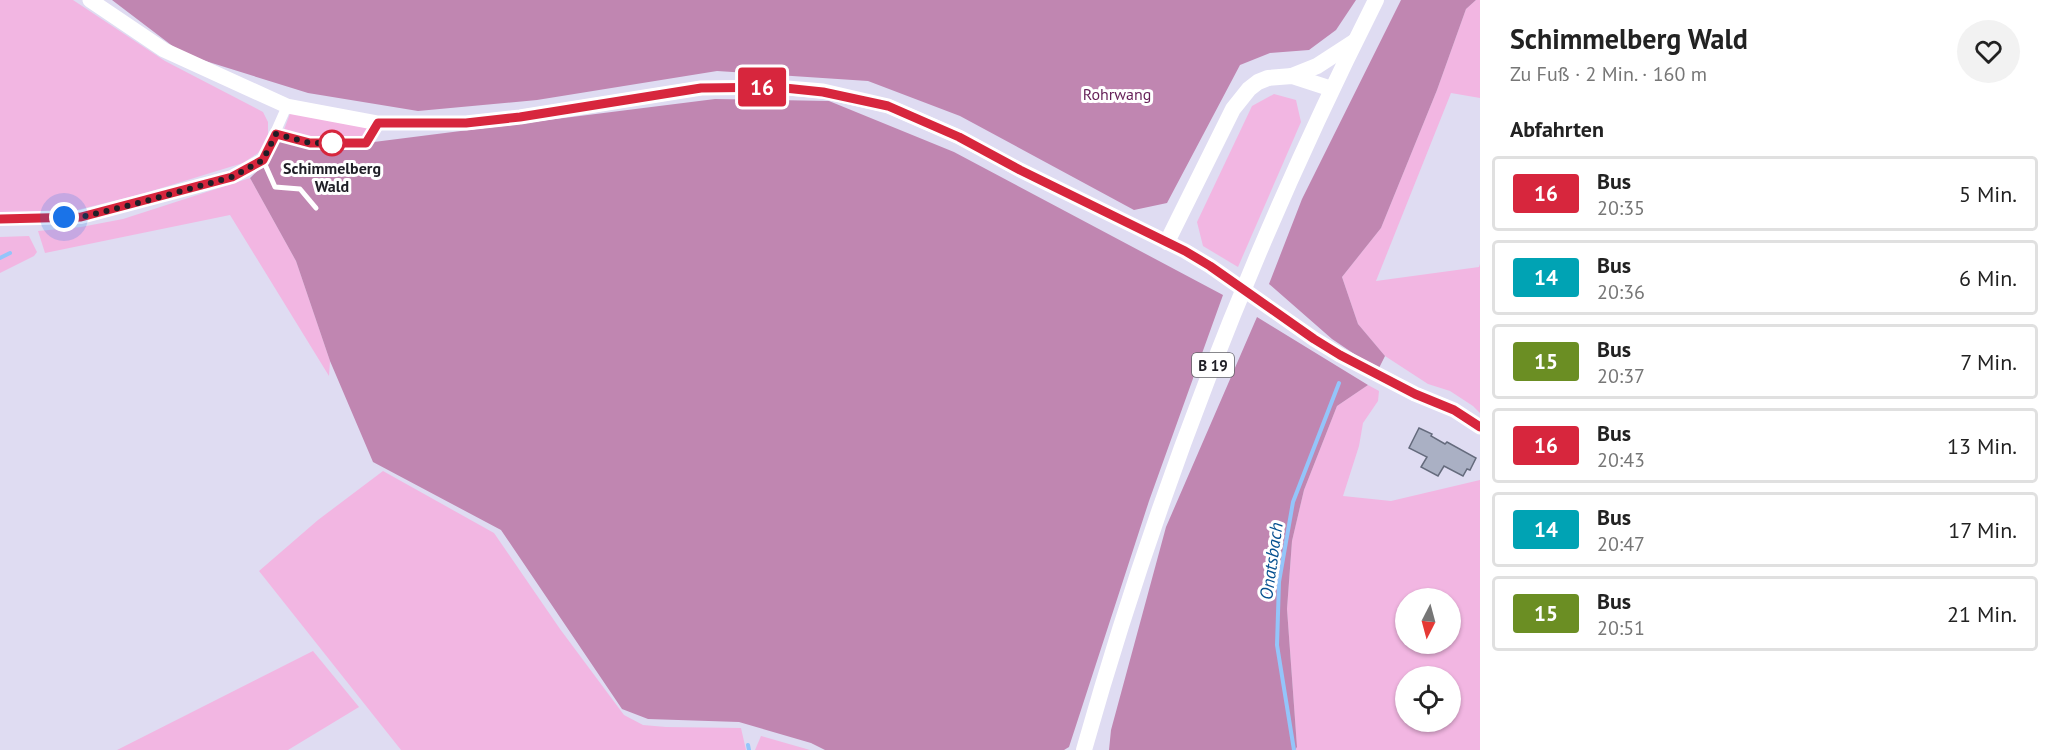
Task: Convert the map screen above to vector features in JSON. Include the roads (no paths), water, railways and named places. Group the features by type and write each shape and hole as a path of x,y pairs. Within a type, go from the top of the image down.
{"main road":[{"name":"B 19","path":"1084,750 1123,620 1183,445 1267,233 1332,89 1376,0"},
{"path":"1167,242 1241,97 1258,82 1268,78 1292,76 1317,66 1355,42"},
{"path":"1292,76 1332,89"}],"street":[{"path":"90,0 164,50 288,106 378,123 466,123 520,117 701,88 775,87 823,92 888,106 959,137 1020,170 1167,242 1210,266 1340,355 1415,394 1454,410 1480,427"},
{"path":"0,219 81,217 232,177 263,160 288,106"}],"lane":[{"path":"276,134 310,143 366,143 378,123"},
{"path":"263,160 275,187 300,189 316,208"}],"waterway":[{"path":"0,258 10,253"},
{"name":"Onatsbach","path":"1294,750 1277,645 1279,582 1293,502 1339,383"},
{"path":"748,745 749,750"}],"place":[{"name":"Schimmelberg Wald","path":"332,143"}],"park label":[{"name":"Rohrwang","path":"1117,94"}]}
